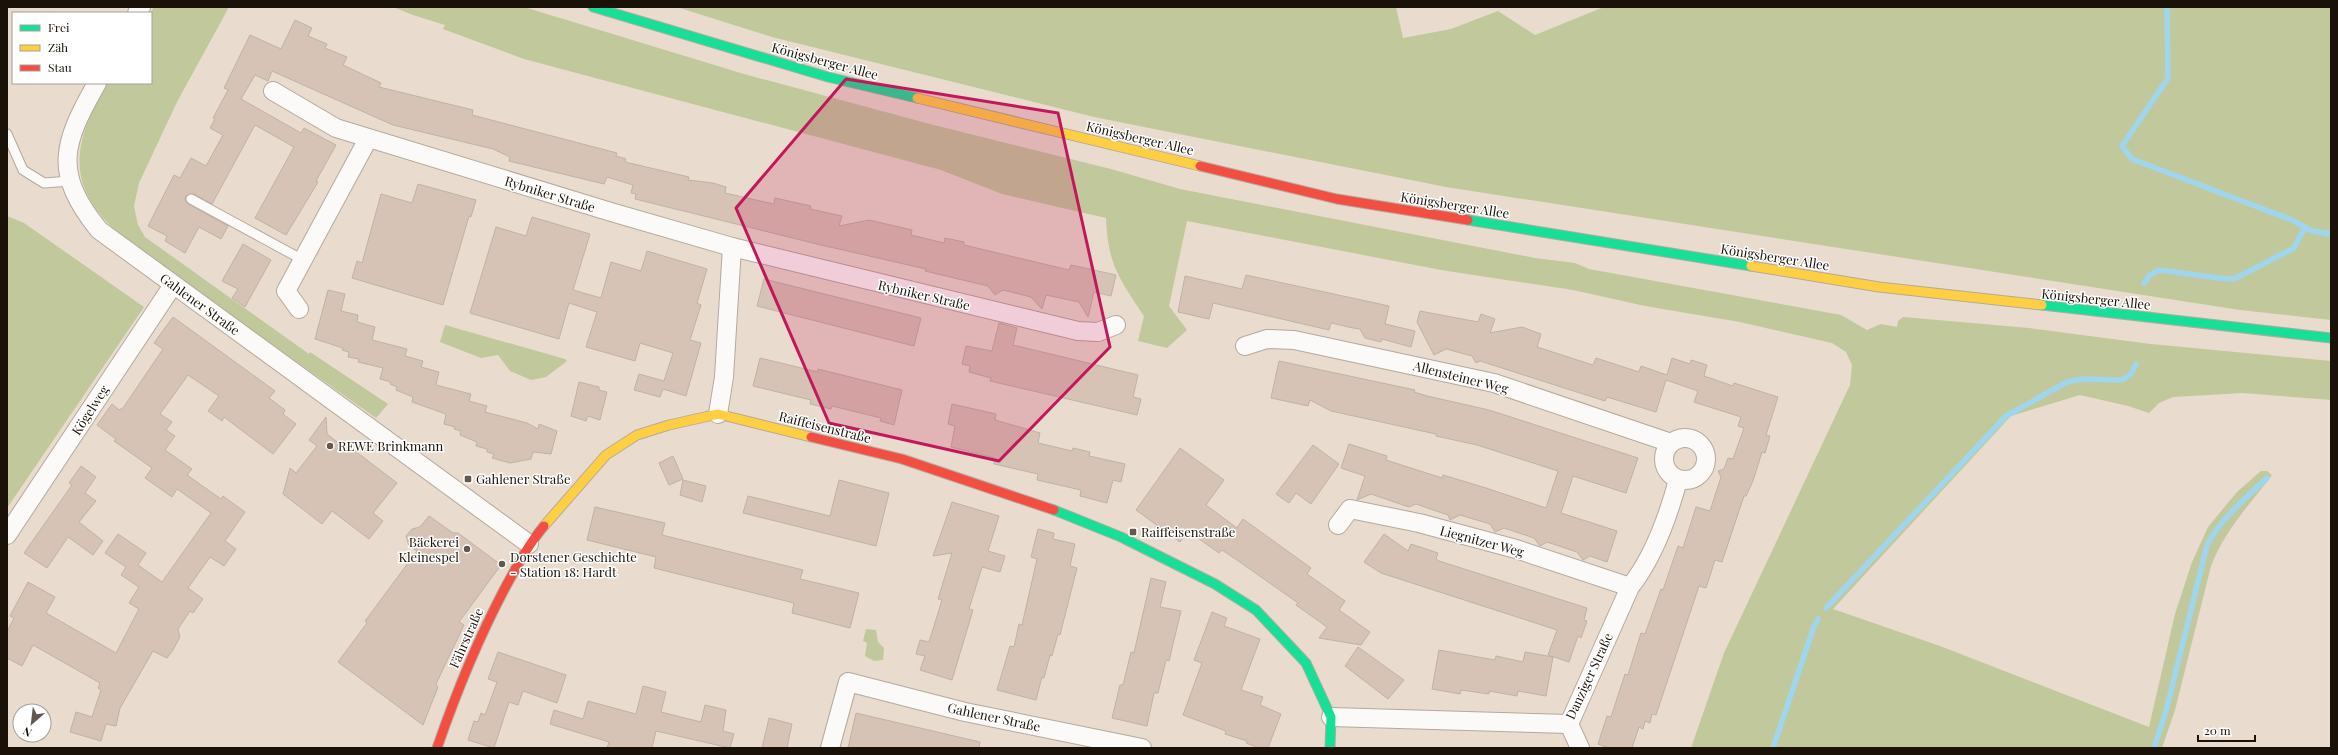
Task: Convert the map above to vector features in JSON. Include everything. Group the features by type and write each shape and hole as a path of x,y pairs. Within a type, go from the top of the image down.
{"main road":[{"name":"Königsberger Allee","path":"593,7 828,77 1337,199 1879,287 2331,338"},
{"name":"Raiffeisenstraße","path":"529,544 606,455 637,435 669,424 718,414 902,459 1029,500 1129,541 1215,584 1256,610 1306,663 1331,717 1330,748"},
{"name":"Fährstraße","path":"437,748 457,690 484,627 529,544"}],"street":[{"name":"Gahlener Straße","path":"96,84 77,119 71,138 67,159 70,181 78,202 99,230 172,285 529,544"},
{"name":"Rybniker Straße","path":"273,91 336,128 368,139 732,248 1078,331 1098,332 1116,325"},
{"path":"299,309 286,291 368,139"},
{"path":"718,414 724,377 732,248"},
{"name":"Kögelweg","path":"7,535 172,285"},
{"name":"Allensteiner Weg","path":"1245,346 1267,339 1294,340 1494,383 1671,443"},
{"path":"1678,439 1693,439 1703,448 1706,455 1706,462 1698,476 1692,480 1678,480 1668,473 1663,460 1664,453 1671,443 1678,439"},
{"name":"Danziger Straße","path":"1331,717 1569,724 1630,587 1642,573 1671,505 1678,480"},
{"name":"Liegnitzer Weg","path":"1338,525 1350,509 1419,524 1516,549 1630,587"},
{"name":"Gahlener Straße","path":"830,748 848,682 965,712 1142,748"},
{"path":"1569,724 1580,748"}],"lane":[{"path":"7,134 23,170 44,183 70,181"},
{"path":"191,199 303,260"}],"highlighted area":[{"path":"846,79 1058,113 1110,347 999,461 829,423 736,208"}],"green space":[{"path":"154,7 229,7 177,102 139,183 134,206 138,225 145,237 309,354 310,352 388,404 376,418 133,246 111,226 95,208 85,189 80,171 80,152 85,131 106,84 152,84 152,12 151,12"},
{"path":"393,7 524,7 744,74 930,124 1111,169 1180,189 1535,258 1575,263 1589,269 1841,315 1867,330 1881,324 1897,327 1898,321 1903,317 2029,328 2151,344 2331,361 2331,400 2243,393 2173,397 2159,403 2149,413 2128,406 2080,395 2011,416 1833,609 1940,646 2149,727 2175,614 2192,562 2208,527 2237,492 2261,471 2267,471 2272,475 2230,531 2216,554 2211,566 2175,710 2162,748 1691,748 1724,653 1850,385 1852,365 1846,352 1832,343 1740,322 1645,306 1573,290 1441,270 1187,221 1169,306 1187,330 1167,348 1138,341 1144,316 1122,281 1112,260 1107,234 1106,218 1002,194 941,170 524,59 443,29 445,25"},
{"path":"677,7 1396,7 1403,38 1451,29 1498,11 1535,35 1604,7 2331,7 2331,320 2240,310 1446,187 1094,117 772,37"},
{"path":"7,216 24,223 144,307 7,508"},
{"path":"445,325 565,359 567,361 546,377 531,380 510,371 498,355 481,358 440,342"},
{"path":"866,629 876,630 878,642 884,648 883,660 874,661 865,656 867,643 863,641"}],"building":[{"path":"295,20 312,28 308,36 327,44 325,48 347,57 343,65 381,83 379,87 473,110 472,115 617,153 616,156 626,159 625,162 689,177 688,180 713,183 726,187 725,193 774,204 775,198 811,206 810,209 842,216 839,226 869,220 912,230 911,235 944,243 945,238 964,242 964,245 1069,270 1071,265 1116,275 1111,296 1094,292 1088,317 1079,302 1046,295 1042,309 1031,297 1003,290 995,295 988,286 925,271 926,269 821,245 635,199 636,194 631,193 633,185 607,177 604,184 509,161 510,157 493,149 393,125 272,71 268,81 255,75 241,99 301,133 304,128 336,145 316,181 318,182 286,235 255,218 294,147 255,125 212,204 194,194 186,196 185,200 188,204 228,226 221,239 199,227 185,253 165,241 167,236 148,226 174,175 180,178 191,158 206,166 223,135 210,128 215,119 213,118 228,90 224,88 250,35 281,49"},
{"path":"418,184 476,200 471,217 469,216 443,305 352,278 357,261 362,263 381,194 412,203"},
{"path":"532,217 590,234 573,290 601,298 611,262 641,271 647,251 707,269 697,303 701,305 690,340 701,343 686,396 663,389 660,397 634,390 639,374 664,381 673,353 640,343 635,361 586,347 597,312 569,303 559,339 470,313 496,227 526,236"},
{"path":"243,244 271,260 245,307 232,298 238,289 222,281"},
{"path":"1246,275 1389,306 1385,324 1415,331 1411,347 1382,339 1381,342 1365,338 1360,329 1331,323 1329,330 1213,303 1209,319 1178,312 1185,276 1242,289"},
{"path":"764,279 921,318 914,346 757,306"},
{"path":"328,290 345,294 341,311 358,315 357,322 375,327 372,340 407,349 405,356 423,361 421,367 439,372 436,385 471,394 469,401 487,406 485,412 527,423 538,429 539,424 557,431 551,454 533,452 531,459 510,463 492,458 494,454 487,452 487,449 476,446 477,442 460,435 461,431 454,429 455,427 444,424 446,414 412,402 413,397 396,390 397,387 390,384 391,382 380,379 383,368 358,362 359,359 348,357 349,352 342,350 343,348 315,339"},
{"path":"1420,311 1478,322 1481,314 1495,319 1490,333 1522,327 1541,334 1537,347 1593,365 1596,358 1639,372 1641,366 1667,375 1672,358 1690,364 1691,360 1707,365 1704,376 1733,386 1734,383 1778,397 1766,435 1770,436 1765,453 1762,452 1753,481 1746,496 1744,496 1722,562 1715,560 1706,588 1699,586 1656,715 1652,714 1650,723 1645,721 1643,729 1639,727 1632,748 1609,748 1598,744 1607,716 1611,717 1625,674 1628,675 1641,633 1645,634 1661,589 1663,590 1678,546 1683,548 1696,507 1710,511 1721,477 1718,471 1724,469 1728,458 1733,459 1744,428 1738,426 1741,417 1694,402 1698,391 1666,380 1656,412 1607,397 1605,401 1480,361 1476,363 1472,356 1446,349 1434,355 1417,322"},
{"path":"173,317 275,391 269,398 285,410 283,414 296,424 273,454 224,417 222,421 208,411 219,396 188,375 160,414 172,422 166,430 175,436 165,450 192,469 187,475 221,499 223,496 245,512 225,541 236,549 224,566 210,557 188,588 203,599 193,613 190,611 178,629 180,637 173,650 167,658 153,651 120,708 116,726 106,724 101,741 70,732 76,712 92,717 101,690 98,688 100,683 33,645 22,666 7,658 7,632 14,618 10,616 28,582 55,597 46,613 116,653 139,609 129,603 139,587 121,575 126,567 105,553 118,534 146,553 138,565 162,582 211,513 177,489 172,497 145,478 152,468 114,441 116,439 97,425 112,404 119,410 123,408 163,349 154,343"},
{"path":"999,323 1017,328 1013,345 1138,375 1133,397 1141,399 1137,415 990,381 991,378 969,372 970,366 962,364 966,346 992,351"},
{"path":"760,358 818,372 818,369 902,390 894,425 880,421 881,418 832,406 831,409 810,404 811,400 753,386"},
{"path":"1279,361 1415,390 1414,392 1427,396 1489,410 1638,458 1626,493 1573,476 1561,513 1617,531 1607,562 1590,556 1583,560 1577,552 1547,542 1540,546 1534,538 1504,528 1495,532 1490,524 1460,515 1450,520 1448,515 1416,504 1409,507 1371,494 1357,500 1365,476 1341,468 1349,444 1387,456 1386,460 1442,478 1443,475 1546,508 1558,471 1477,445 1436,436 1436,434 1331,411 1310,400 1308,406 1271,398"},
{"path":"579,382 599,387 599,390 607,392 600,420 588,416 586,421 571,416"},
{"path":"952,404 996,414 995,420 1040,433 1038,443 1072,451 1073,448 1090,452 1089,456 1125,464 1121,482 1113,480 1107,503 1080,496 1081,490 1037,480 1038,474 994,464 995,458 951,447 955,426 948,424"},
{"path":"326,417 327,434 341,445 346,444 397,483 373,513 383,521 369,539 332,511 322,524 283,494 290,468 296,473 317,446 309,440"},
{"path":"1313,445 1339,464 1311,504 1296,493 1289,503 1276,494"},
{"path":"1180,448 1224,480 1206,505 1237,528 1243,519 1311,568 1307,574 1345,601 1339,610 1370,632 1361,645 1319,638 1327,627 1296,605 1298,603 1237,560 1222,550 1219,553 1188,531 1180,542 1136,510"},
{"path":"673,456 683,479 669,485 659,463"},
{"path":"81,466 96,477 85,493 96,501 79,522 103,541 93,555 68,537 47,568 24,553 72,485 69,483"},
{"path":"683,480 706,486 702,502 680,495"},
{"path":"839,480 889,493 876,546 743,513 748,496 830,516"},
{"path":"952,502 999,516 988,551 1005,556 1000,572 982,567 969,609 973,610 952,680 920,670 925,656 916,654 920,640 929,642 942,600 938,599 952,553 933,556"},
{"path":"595,507 665,523 662,535 803,570 800,579 859,593 850,628 792,613 794,603 654,568 656,557 587,540"},
{"path":"429,516 453,533 458,533 501,565 459,622 464,625 436,684 438,687 423,725 338,662 367,623 365,621 417,551 409,546 406,536 412,529 420,527"},
{"path":"1038,529 1054,533 1053,539 1075,544 1070,566 1077,568 1060,635 1058,634 1052,656 1050,655 1036,700 997,690 1010,646 1014,647 1019,624 1022,625 1037,559 1031,557"},
{"path":"1384,534 1408,551 1411,544 1438,553 1436,559 1439,561 1587,608 1584,620 1587,621 1581,638 1578,636 1569,662 1548,655 1557,630 1381,573 1364,562"},
{"path":"1151,578 1166,582 1160,607 1181,611 1169,661 1166,660 1158,693 1154,693 1147,726 1112,718 1120,685 1123,685 1131,652 1134,653"},
{"path":"1212,612 1227,618 1224,626 1260,639 1241,690 1263,697 1260,705 1281,714 1268,748 1259,748 1246,743 1247,741 1225,734 1226,731 1183,715 1202,663 1194,660"},
{"path":"1358,647 1404,680 1388,699 1345,666"},
{"path":"1439,650 1495,660 1496,656 1523,662 1525,652 1553,657 1546,696 1518,691 1517,696 1489,691 1489,694 1461,690 1460,694 1432,689"},
{"path":"498,652 566,675 557,703 523,691 518,705 509,702 494,748 468,740 474,721 478,722 481,713 485,715 497,682 488,679"},
{"path":"643,686 666,692 661,712 701,722 705,705 726,710 723,731 734,734 730,748 656,731 652,748 607,748 609,742 550,724 554,710 583,719 588,701 636,714"},
{"path":"856,713 980,742 979,748 848,748"},
{"path":"769,718 792,724 787,748 762,748"}],"waterway":[{"path":"2167,7 2168,78 2122,146 2132,159 2292,220 2312,231 2331,234"},
{"path":"2144,283 2150,275 2159,270 2227,279 2236,278 2294,248 2305,227"},
{"path":"1826,608 2006,416 2067,382 2083,379 2122,380 2131,374 2136,364"},
{"path":"2154,748 2166,711 2207,545 2212,535 2226,518 2267,478"},
{"path":"1773,748 1814,626 1818,619"}],"traffic: fast":[{"path":"593,7 828,77 917,98"},
{"path":"1468,220 1751,266"},
{"path":"2042,305 2331,338"},
{"path":"1054,510 1121,537 1215,584 1256,610 1306,663 1331,717 1330,748"}],"traffic: slow":[{"path":"917,98 1200,166"},
{"path":"1751,266 1879,287 2042,305"},
{"path":"544,526 606,455 637,435 669,425 718,414 811,437"}],"traffic: jam":[{"path":"1200,166 1337,199 1468,220"},
{"path":"811,437 902,459 1054,510"},
{"path":"437,748 460,687 486,627 518,564 544,526"}],"place":[{"name":"REWE Brinkmann","path":"330,446"},
{"name":"Gahlener Straße","path":"468,479"},
{"name":"Raiffeisenstraße","path":"1133,532"},
{"name":"Bäckerei Kleinespel","path":"467,549"},
{"name":"Dorstener Geschichte - Station 18: Hardt","path":"502,564"}]}
